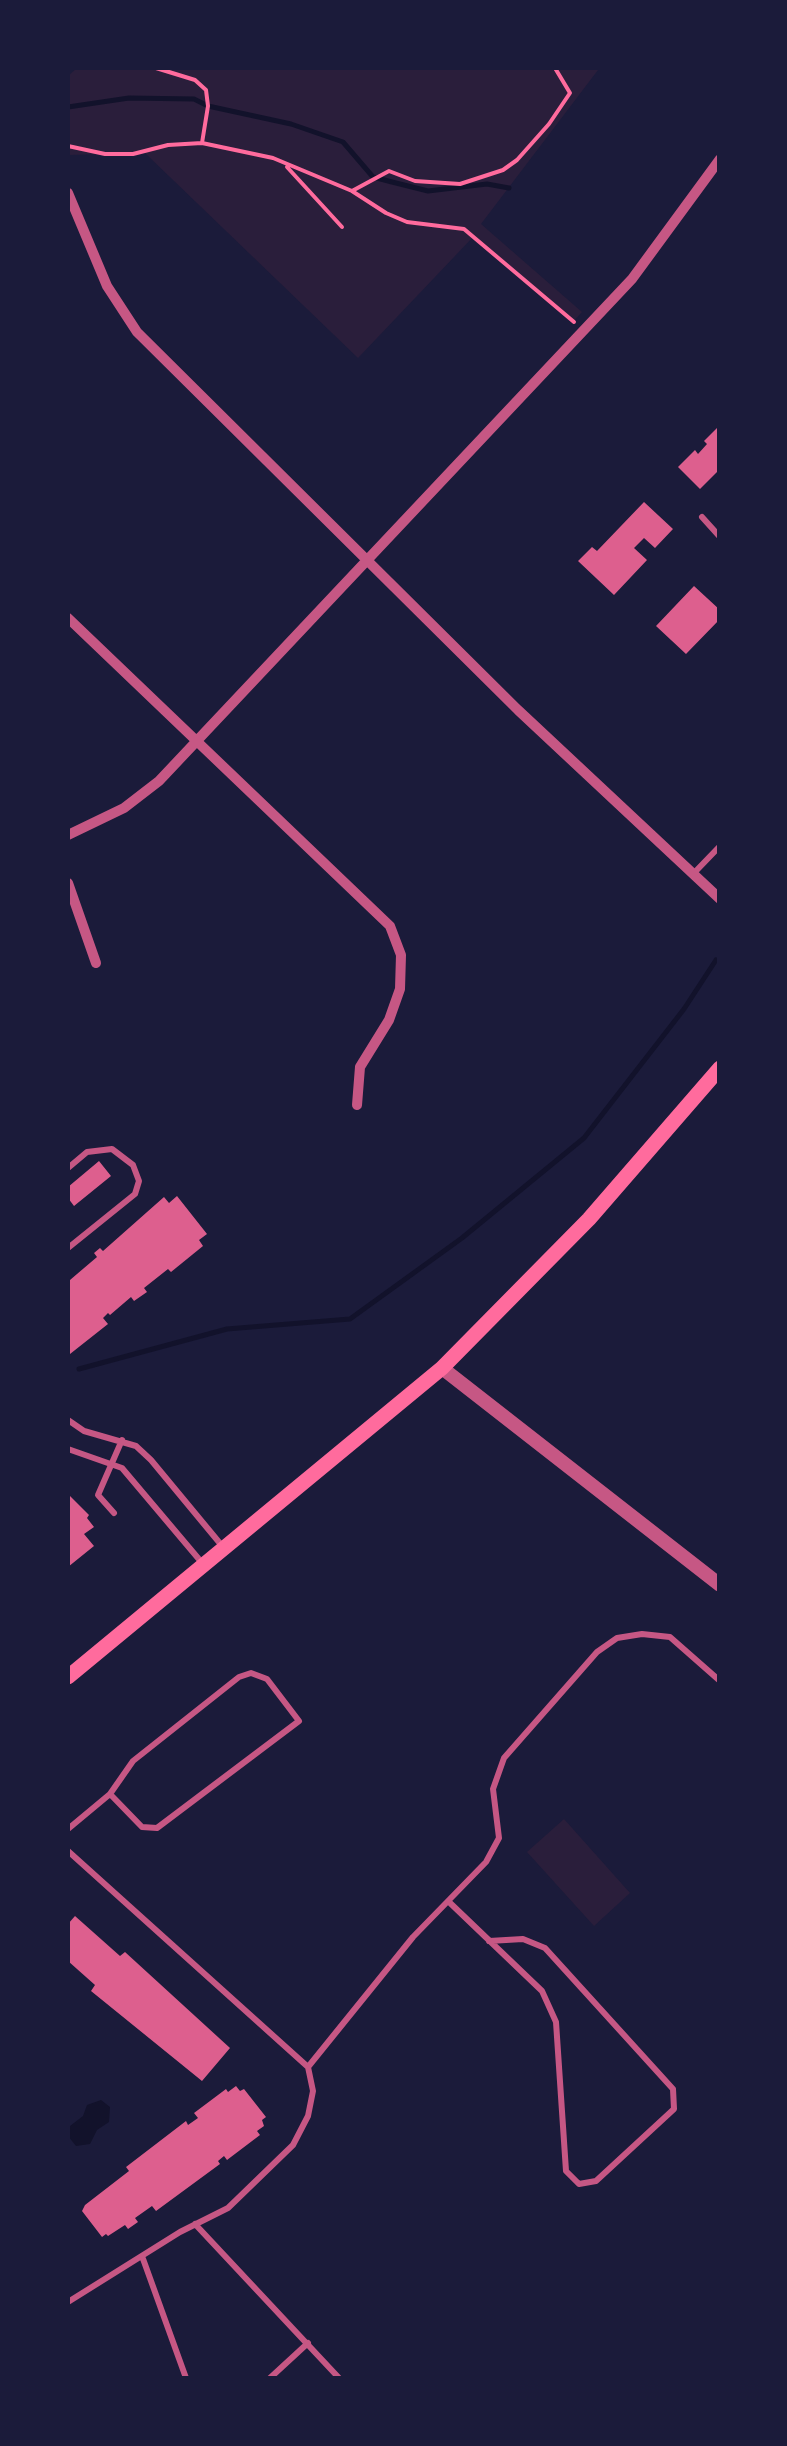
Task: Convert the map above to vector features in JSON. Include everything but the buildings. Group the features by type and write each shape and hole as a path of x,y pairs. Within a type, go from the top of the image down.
{"main road":[{"path":"68,1678 442,1368 589,1219 720,1068"}],"street":[{"path":"68,834 124,808 159,781 632,279 720,158"},
{"path":"68,193 107,286 136,332 518,710 720,898"},
{"path":"68,618 390,926 401,954 400,989 389,1020 360,1068 357,1105"},
{"path":"68,884 96,963"},
{"path":"442,1368 720,1586"}],"lane":[{"path":"702,517 720,537"},
{"path":"693,874 720,846"},
{"path":"68,1168 87,1152 112,1148 133,1165 139,1180 135,1194 68,1248"},
{"path":"68,1420 84,1431 136,1446 224,1548"},
{"path":"114,1513 98,1495 122,1440"},
{"path":"68,1449 122,1468 204,1565"},
{"path":"308,2066 413,1937 486,1862 499,1838 493,1789 504,1758 597,1652 617,1638 642,1634 670,1637 720,1681"},
{"path":"68,1829 110,1794 132,1761 239,1677 251,1673 267,1679 299,1721 157,1828 142,1827 110,1794"},
{"path":"68,1851 308,2066 313,2091 308,2116 293,2145 228,2208 68,2302"},
{"path":"448,1901 542,1991 556,2022 566,2171 578,2184 596,2181 674,2108 673,2089 545,1948 523,1940 489,1940"},
{"path":"196,2224 340,2378"},
{"path":"142,2256 186,2378"},
{"path":"270,2378 308,2343"}],"path":[{"path":"156,68 195,80 206,90 208,106 202,143"},
{"path":"352,191 390,171 414,181 460,184 503,170 538,136 570,93 556,68"},
{"path":"68,146 105,154 133,154 168,145 202,143 273,158 352,191 406,222 464,228 584,330"},
{"path":"283,164 342,227"}],"shaded area":[{"path":"77,68 596,68 481,224 582,312 572,323 474,236 358,358 145,153 68,155 68,76"},
{"path":"564,1819 630,1893 594,1926 527,1852"},
{"path":"101,2100 110,2107 109,2122 97,2130 90,2144 76,2146 68,2136 70,2126 83,2116 87,2105"}],"waterway":[{"path":"68,107 129,98 194,99 343,142 373,177 428,191 487,184 509,188"},
{"path":"79,1369 227,1329 350,1319 462,1238 584,1138 684,1009 716,960"}]}
